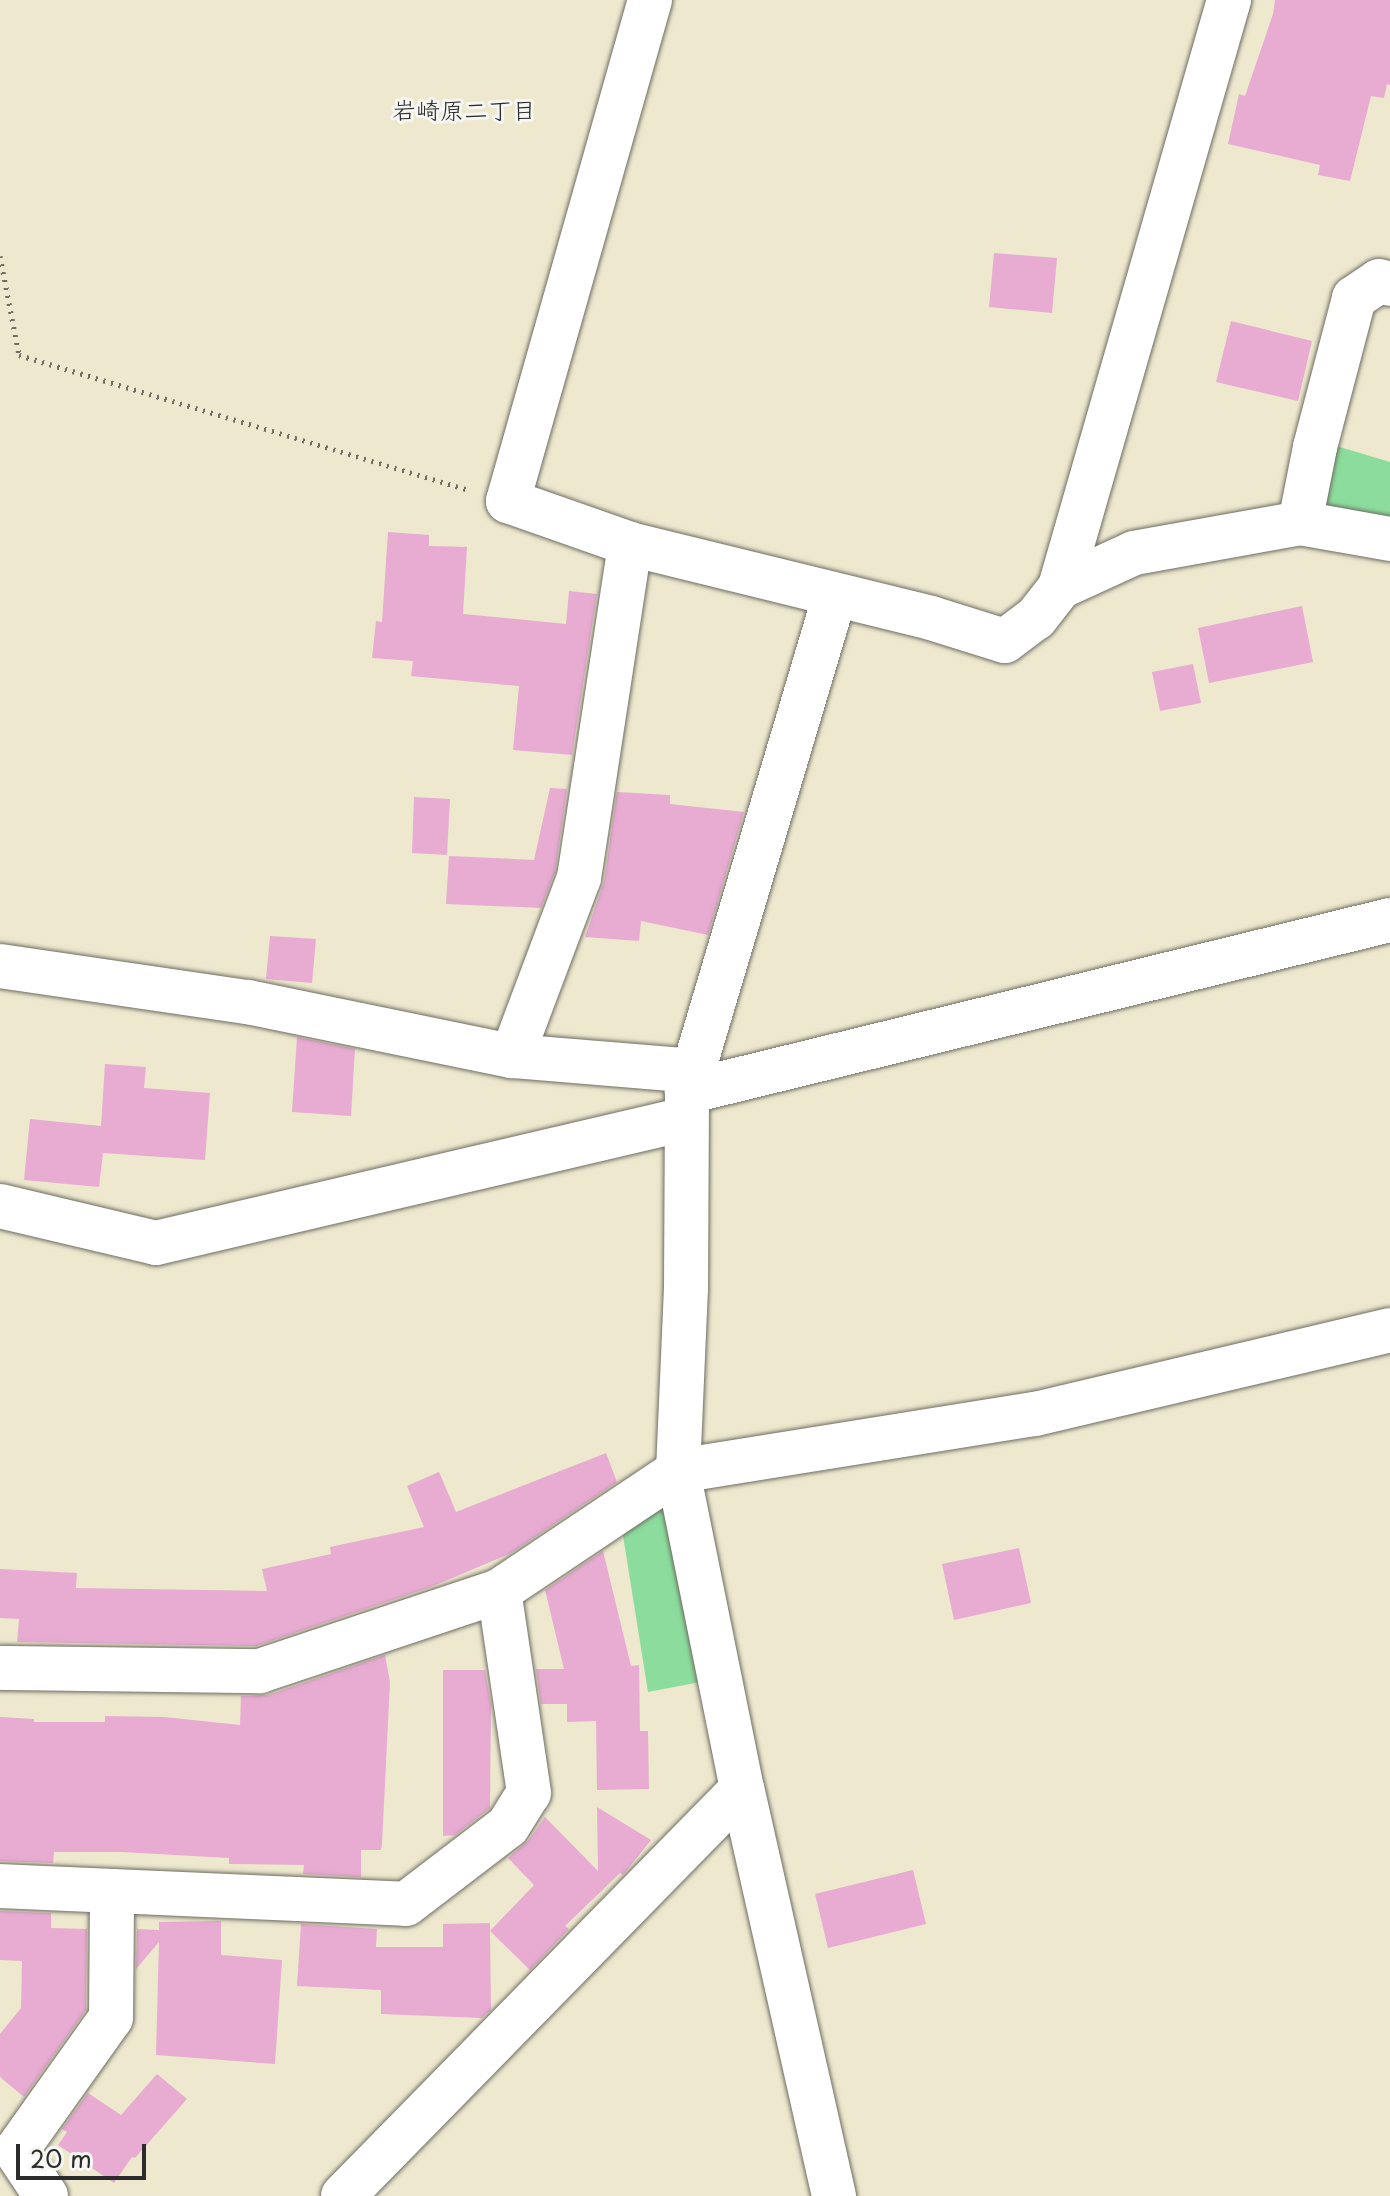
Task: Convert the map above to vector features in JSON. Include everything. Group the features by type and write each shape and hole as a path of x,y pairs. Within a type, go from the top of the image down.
{"street":[{"path":"650,0 508,501 630,544 931,618 1005,641 1036,618 1060,587 1229,0"},
{"path":"1300,523 1315,447 1354,298 1379,281 1390,284"},
{"path":"1060,587 1134,553 1300,523 1390,539"},
{"path":"512,1056 579,878 630,544"},
{"path":"834,2196 742,1789 678,1471 686,1289 689,1094 835,595"},
{"path":"0,1206 156,1243 689,1094 1390,920"},
{"path":"0,966 248,1002 689,1094"},
{"path":"0,1668 260,1671 499,1591 678,1471 1035,1414 1390,1330"},
{"path":"0,1886 406,1904 508,1826 529,1793 499,1591"},
{"path":"350,2193 742,1789"},
{"path":"46,2196 16,2151 111,2018 112,1891"}],"path":[{"path":"0,256 19,355 508,501"}],"green space":[{"path":"1323,442 1390,462 1390,531 1314,516"},
{"path":"675,1493 711,1680 648,1692 621,1523"}],"building":[{"path":"1275,0 1390,0 1390,85 1387,84 1384,98 1371,96 1350,181 1318,175 1320,165 1228,144 1239,94 1245,96"},
{"path":"994,253 1057,258 1052,313 989,307"},
{"path":"1231,321 1312,341 1298,401 1216,382"},
{"path":"388,532 429,535 429,546 467,547 463,614 566,624 569,591 597,594 572,755 513,750 519,686 411,676 413,661 372,658 376,621 382,622"},
{"path":"1302,606 1313,662 1209,683 1198,628"},
{"path":"1193,664 1201,703 1160,711 1152,672"},
{"path":"550,788 567,789 555,872 541,908 446,904 449,856 534,860"},
{"path":"617,792 670,795 670,804 744,812 708,935 641,921 639,941 585,937 604,882"},
{"path":"414,797 450,799 447,855 412,853"},
{"path":"270,936 316,939 312,983 266,979"},
{"path":"297,1037 355,1049 351,1116 292,1112"},
{"path":"105,1064 146,1067 144,1088 210,1093 205,1160 103,1153 99,1187 24,1180 30,1119 101,1126"},
{"path":"606,1453 617,1482 511,1553 431,1587 256,1646 17,1642 19,1619 0,1618 0,1569 77,1573 76,1588 267,1591 262,1569 331,1554 330,1547 424,1527 407,1486 439,1472 456,1512"},
{"path":"1019,1548 1031,1603 954,1620 942,1564"},
{"path":"603,1551 631,1666 639,1665 640,1731 648,1731 649,1789 597,1790 596,1721 567,1722 567,1704 541,1704 536,1669 564,1669 545,1590"},
{"path":"385,1655 390,1682 382,1844 381,1850 361,1850 361,1877 303,1874 304,1865 229,1864 229,1858 122,1852 54,1852 53,1863 0,1861 0,1717 34,1719 34,1722 105,1722 105,1716 164,1717 240,1725 241,1696 268,1695"},
{"path":"443,1670 485,1670 491,1705 490,1808 455,1835 443,1836"},
{"path":"597,1807 651,1840 623,1875 620,1873 565,1926 569,1929 530,1970 490,1931 534,1885 508,1858 529,1840 545,1817 598,1871"},
{"path":"913,1870 926,1924 828,1948 815,1894"},
{"path":"0,1911 51,1913 51,1928 87,1929 86,2010 24,2097 0,2077 0,2034 21,2008 22,1961 0,1960"},
{"path":"221,1921 221,1955 282,1960 275,2064 156,2055 159,1942 136,1969 137,1929 159,1930 159,1922"},
{"path":"490,1923 491,2010 482,2018 381,2014 381,1990 297,1986 301,1924 377,1929 376,1947 443,1947 443,1924"},
{"path":"157,2074 187,2099 135,2158 132,2157 114,2183 58,2145 67,2132 62,2129 88,2093 121,2115"}],"district":[{"name":"岩崎原二丁目","path":"464,110"}]}
